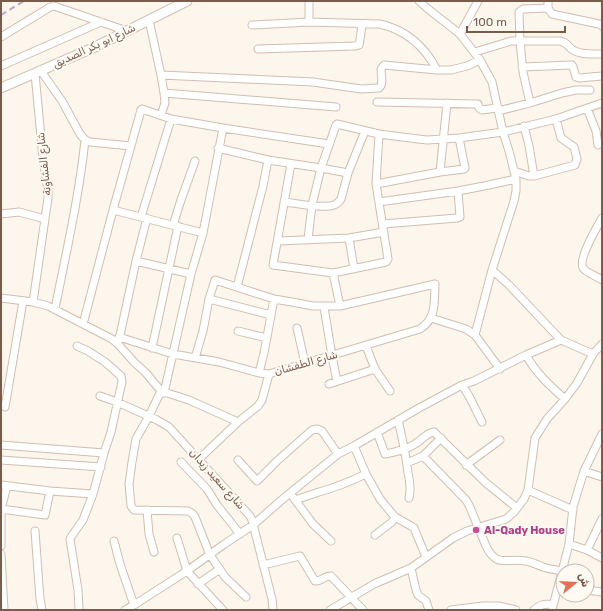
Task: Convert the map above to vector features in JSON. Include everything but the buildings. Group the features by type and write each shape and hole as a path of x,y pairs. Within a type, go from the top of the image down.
{"street":[{"name":"شارع ابو بكر الصديق","path":"1,88 95,47 187,1"},
{"path":"309,1 309,22"},
{"path":"419,1 460,34 475,52 492,82 503,132 516,179 514,201 492,270 475,335"},
{"path":"460,34 478,1"},
{"path":"530,103 522,67 520,41 520,12 523,9 548,5 552,14 599,24 602,26 602,32"},
{"path":"1,37 54,6 127,31"},
{"path":"149,20 164,92 164,103 161,115"},
{"path":"1,66 101,22"},
{"path":"252,25 309,22 380,24 390,26 406,34 418,44 434,63 437,70"},
{"path":"258,49 359,45 362,24"},
{"path":"475,52 511,41 560,41 568,44 571,50 581,53 602,54"},
{"path":"161,75 314,82 361,89 381,87 381,69 384,65 452,70 460,69 480,60"},
{"path":"522,67 572,65 576,77 578,78 602,76"},
{"path":"38,72 62,102 85,140 90,142 131,146"},
{"name":"شارع الفشاونة","path":"33,302 48,198 42,158 38,72"},
{"path":"377,102 478,104 479,108 482,110 498,110 530,103 562,93 576,90 590,90"},
{"path":"164,92 336,107"},
{"path":"308,239 312,205 321,168 334,127 337,124 379,134 427,140 444,140 503,132 556,119 602,103"},
{"path":"440,172 447,104"},
{"path":"587,108 599,131 598,145"},
{"path":"83,324 141,110 144,109 170,119 329,144"},
{"path":"170,119 144,218 119,340 134,362 150,376 162,392 189,400 238,422"},
{"path":"514,171 529,176 534,176 575,165 577,159 574,147 561,138 556,119"},
{"path":"524,126 534,176"},
{"path":"222,128 203,233 173,354 162,392 136,439 129,484 131,508 134,510 188,511 191,513 195,517 210,555 225,577 246,597"},
{"path":"284,202 330,206 339,202 342,199 348,173 365,131"},
{"path":"291,164 273,263 274,266 333,273 386,262 388,259 376,184 379,134"},
{"path":"376,184 464,169 459,138"},
{"path":"55,309 78,194 85,140"},
{"path":"218,148 268,160 348,173"},
{"path":"237,287 263,186 268,160"},
{"path":"152,348 182,197 195,161"},
{"path":"379,202 458,191 516,179"},
{"path":"383,224 460,217 458,191"},
{"path":"113,210 203,233"},
{"path":"1,214 19,212 45,219"},
{"path":"602,218 586,250 582,265 584,270 602,280"},
{"path":"278,242 308,239 349,238 384,232"},
{"path":"349,238 354,269"},
{"path":"136,261 192,274"},
{"path":"330,610 374,584 411,568 453,538 467,531 506,519 514,512 524,499 528,490 535,438 547,419 577,383 598,350 561,340 509,285 492,270"},
{"path":"333,273 340,306"},
{"path":"195,358 203,331 214,280 274,299 324,307 340,306 435,284 434,310 431,318 466,329 475,335 500,369"},
{"path":"1,298 41,303 112,340 119,340"},
{"path":"209,299 271,315"},
{"path":"259,373 274,299"},
{"path":"5,406 24,300"},
{"path":"324,307 337,381"},
{"name":"شارع الطفشان","path":"119,340 173,354 219,362 259,373 269,374 420,329 431,318"},
{"path":"297,328 305,363"},
{"path":"238,331 267,338"},
{"path":"125,610 187,571 253,525 289,493 338,454 462,385 561,340"},
{"path":"77,346 105,362 121,376 122,382 112,432 104,453 93,494 83,520 70,539 78,590 79,610"},
{"path":"366,346 375,369 390,391"},
{"path":"526,355 532,366 544,380 565,399"},
{"path":"329,384 375,369"},
{"path":"199,459 238,422 258,406 261,402 269,374"},
{"path":"462,385 482,422"},
{"name":"شارع سعيد زيدان","path":"100,396 164,423 199,459 250,516 272,602 272,610"},
{"path":"398,420 407,463 410,485 409,498"},
{"path":"238,460 257,481 312,430 317,429 322,431 338,454"},
{"path":"377,432 385,454 404,450 434,432 466,465 517,508"},
{"path":"564,563 569,544 572,510 584,471 602,434"},
{"path":"407,463 423,456 441,438"},
{"path":"466,465 500,440"},
{"path":"1,445 104,453"},
{"path":"354,446 366,474 380,499 396,517 414,528 426,557"},
{"path":"423,456 466,500 489,553 502,561 526,561 544,568 555,570"},
{"path":"1,460 101,467"},
{"path":"181,462 206,489 240,534"},
{"path":"584,471 602,477"},
{"path":"295,500 319,493 366,474"},
{"path":"1,546 1,509 4,485 50,491 93,494"},
{"path":"528,490 572,510"},
{"path":"1,509 46,515 50,491"},
{"path":"289,493 313,524 331,541"},
{"path":"147,510 149,534 154,552"},
{"path":"374,535 392,522 396,517"},
{"path":"587,550 602,519"},
{"path":"35,530 42,610"},
{"path":"177,538 187,571 223,610"},
{"path":"114,541 134,605"},
{"path":"569,544 587,550 602,558"},
{"path":"1,554 4,610"},
{"path":"263,564 300,556 315,581 331,576 351,597 359,609"},
{"path":"411,568 418,595 426,601 429,610"},
{"path":"198,584 220,569"},
{"path":"534,610 542,604 553,607"},
{"path":"451,610 484,606 499,606 516,610"}],"railway":[{"path":"1,15 24,1"}],"place":[{"name":"Al-Qady House","path":"476,530"}]}
